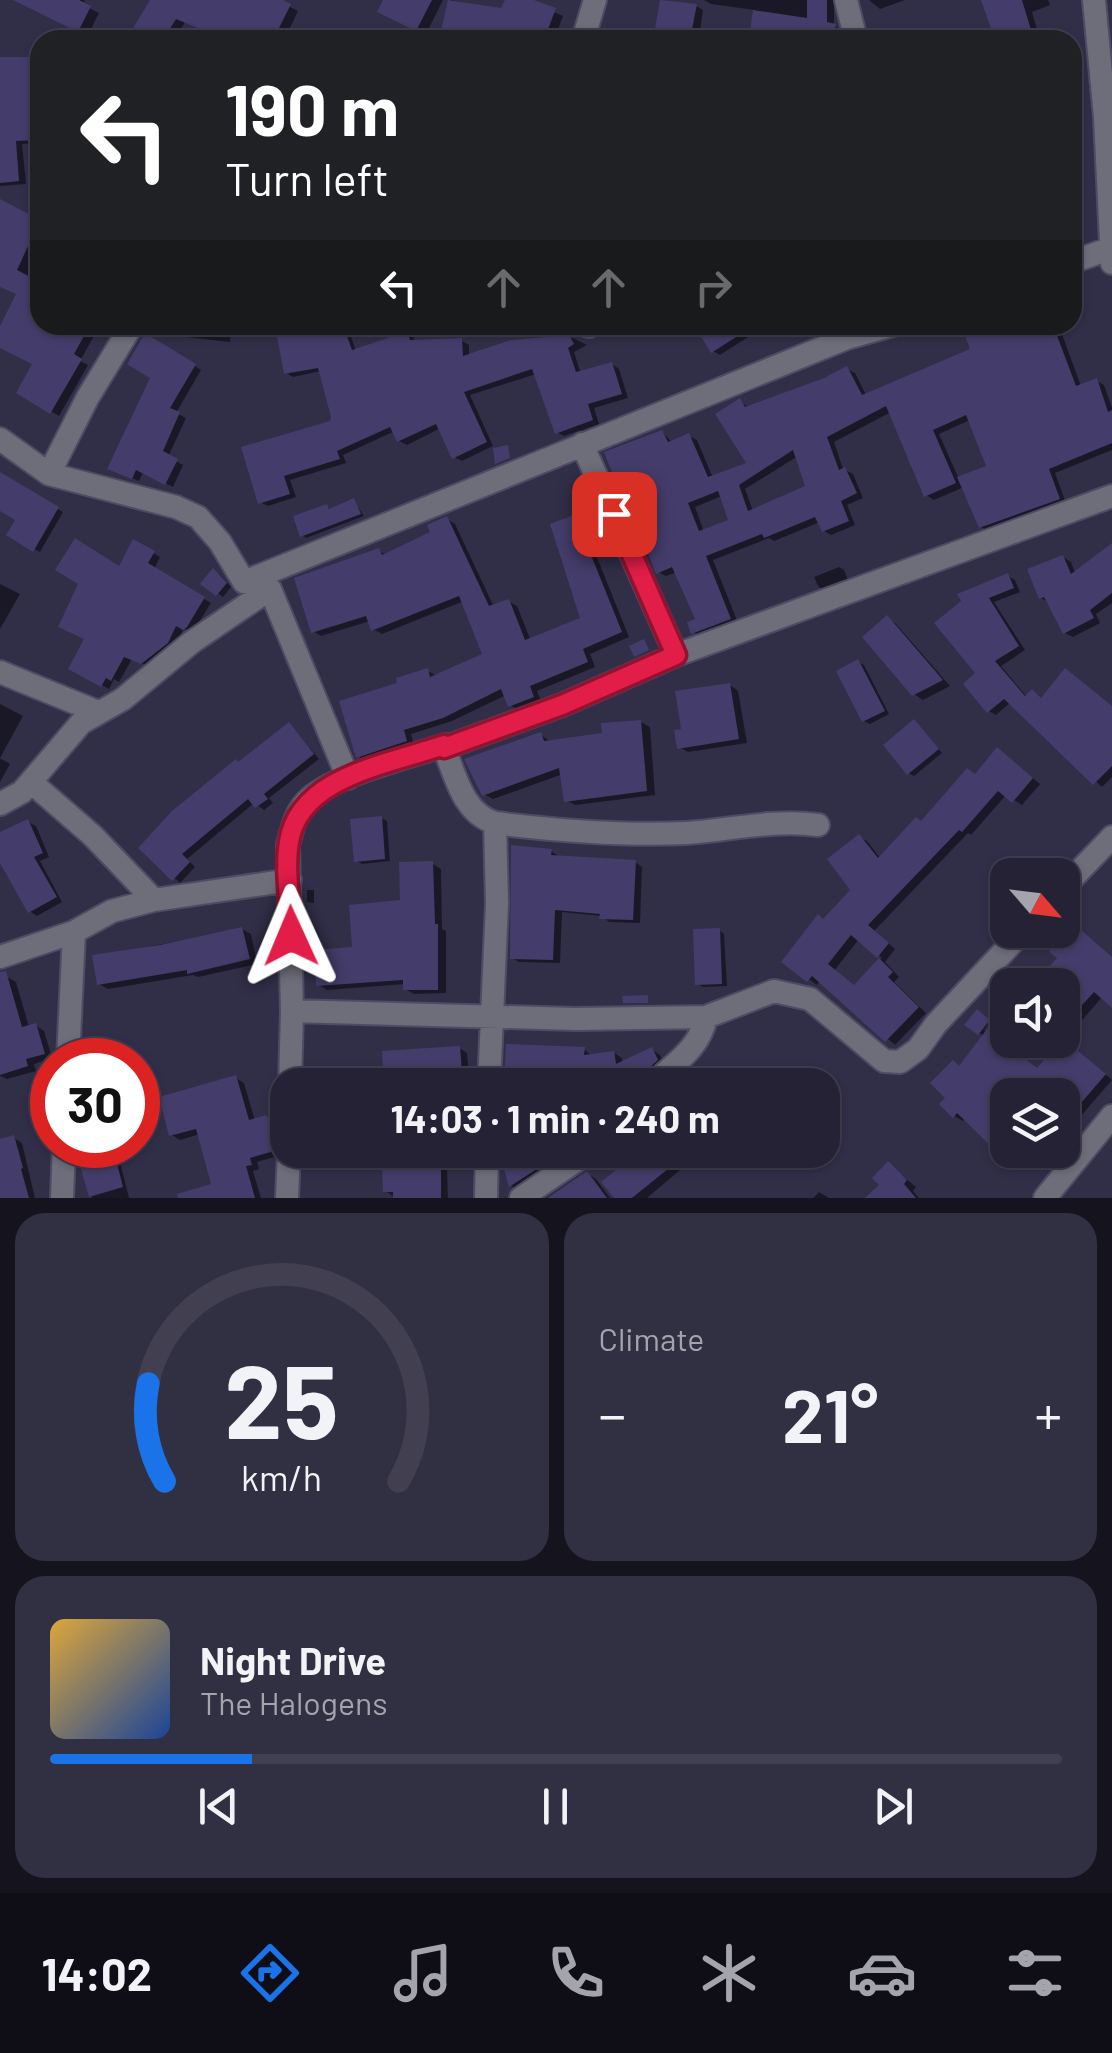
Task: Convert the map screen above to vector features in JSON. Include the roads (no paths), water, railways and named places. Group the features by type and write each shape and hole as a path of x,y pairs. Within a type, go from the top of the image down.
{"street":[{"path":"585,30 595,0"},
{"path":"846,0 854,30"},
{"path":"1082,260 1111,256 1105,117 1094,0"},
{"path":"49,474 88,397 126,335"},
{"path":"244,582 857,335"},
{"path":"0,439 49,474 198,517 220,542 244,582 270,589"},
{"path":"582,444 676,655"},
{"path":"444,748 562,705 676,655 1112,496"},
{"path":"0,804 32,782 81,723 123,699 192,642 270,589"},
{"path":"270,589 348,778"},
{"path":"0,672 98,712"},
{"path":"290,1068 288,845 294,821 307,801 329,785 444,745 469,806 482,819 495,823 632,835 722,830 778,822 818,825"},
{"path":"32,782 93,836 154,900"},
{"path":"490,1068 498,903 495,823"},
{"path":"1080,871 1112,837"},
{"path":"0,957 74,932 112,911 154,900 290,880"},
{"path":"69,1038 74,932"},
{"path":"292,1010 706,1017 774,991 810,998 884,1061 900,1062 918,1049 936,1024 1007,948"},
{"path":"671,1068 694,1048 706,1017"},
{"path":"1045,1198 1112,1116"},
{"path":"62,1198 63,1168"},
{"path":"287,1198 288,1168"},
{"path":"486,1198 487,1168"},
{"path":"521,1198 565,1168"}]}
